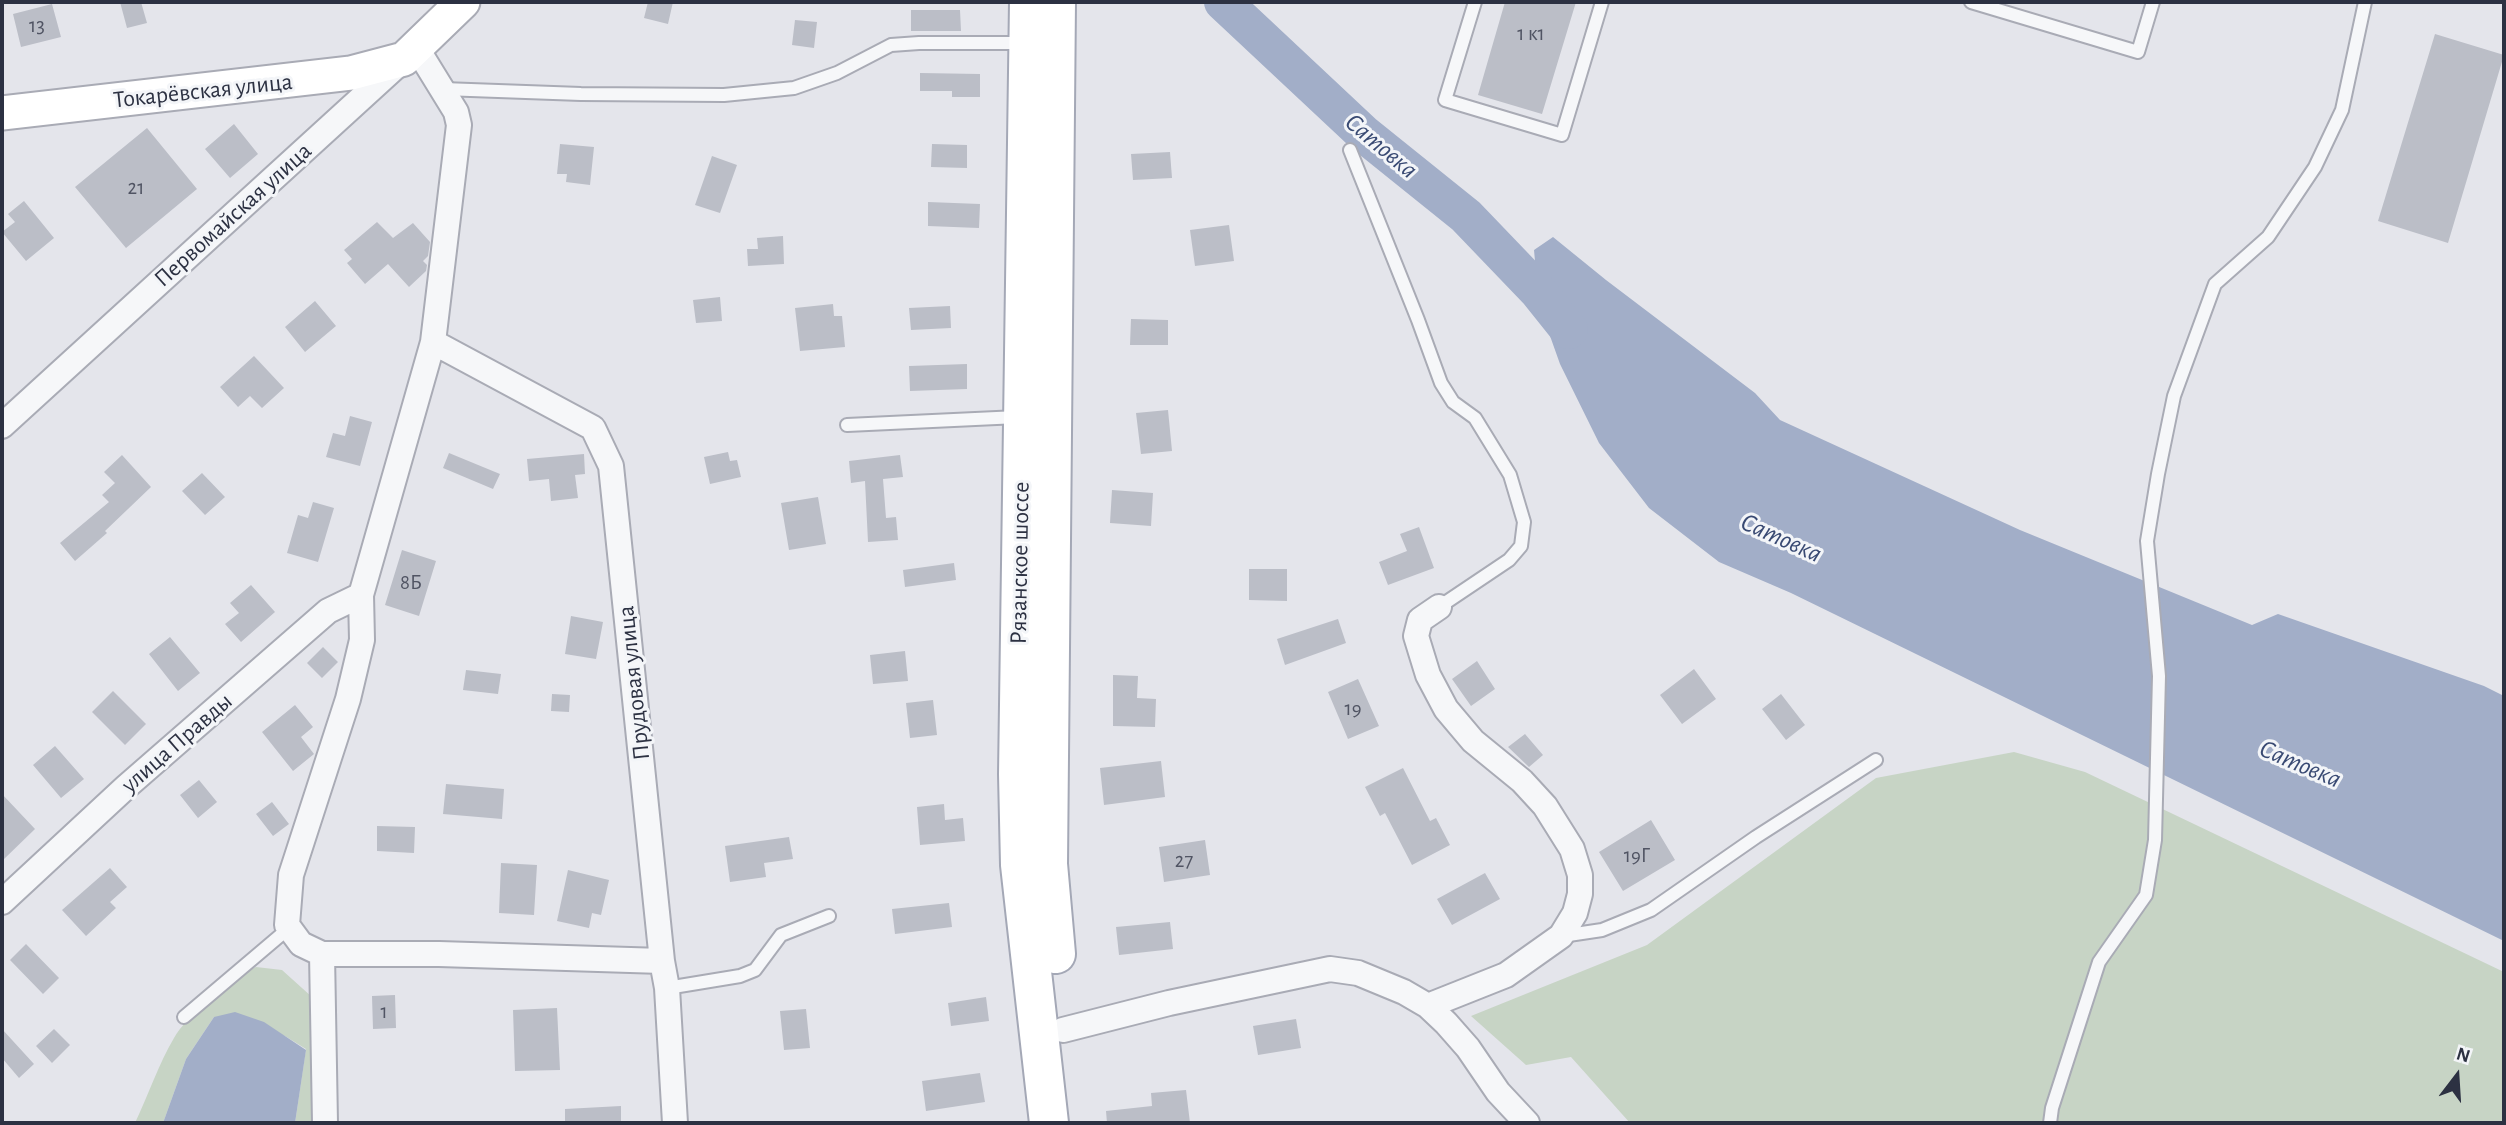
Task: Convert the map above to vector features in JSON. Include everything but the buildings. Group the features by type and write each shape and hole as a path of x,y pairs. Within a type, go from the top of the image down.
{"main road":[{"name":"Первомайская улица","path":"410,53 463,2"},
{"name":"Рязанское шоссе","path":"1029,2 1017,774 1020,865 1049,1123"},
{"name":"Рязанское шоссе","path":"1056,2 1048,864 1074,1123"},
{"name":"Токарёвская улица","path":"2,113 320,78 351,73 410,53"}],"street":[{"path":"410,53 442,89 456,112 458,140 433,342 361,595 362,640 348,699 290,875 287,925 301,944 322,954 439,954 662,961"},
{"name":"Первомайская улица","path":"2,426 410,53"},
{"name":"Прудовая улица","path":"433,342 593,428 611,466 667,988 675,1123"},
{"name":"улица Правды","path":"2,902 126,787 328,611 361,595"},
{"path":"1428,1006 1506,975 1561,936 1575,913 1580,894 1580,875 1572,849 1561,828 1522,781 1473,741 1446,709 1428,675 1416,636 1420,620 1439,607"},
{"path":"322,954 325,1123"},
{"path":"1063,1030 1169,1003 1330,969 1358,973 1404,992 1428,1006 1468,1048 1498,1092 1527,1123"}],"lane":[{"path":"1475,2 1445,100 1562,135 1602,2"},
{"path":"1970,2 1987,4 2138,52 2153,2"},
{"path":"2050,1123 2052,1108 2099,962 2146,895 2153,854 2159,676 2147,541 2174,396 2215,284 2268,237 2315,167 2342,110 2365,2"},
{"path":"442,89 724,95 794,88 837,73 891,45 1028,44"},
{"path":"1350,150 1441,383 1453,402 1475,418 1510,475 1524,522 1521,546 1509,560 1439,607"},
{"path":"847,425 1022,417"},
{"path":"1561,936 1602,930 1651,910 1756,836 1876,760"},
{"path":"667,988 740,976 755,970 781,935 829,916"},
{"path":"184,1017 289,928"}],"green space":[{"path":"2014,752 2085,772 2504,972 2504,1123 1630,1123 1571,1057 1526,1065 1471,1016 1647,945 1876,778"},
{"path":"256,967 282,970 312,997 320,1123 295,1123 306,1049 285,1036 214,1017 186,1059 163,1123 135,1123 163,1058 180,1029 211,998"}],"water":[{"path":"1553,237 1755,393 1780,420 2020,530 2252,625 2278,614 2484,686 2504,696 2504,941 1791,593 1719,562 1649,508 1599,443 1560,364 1539,305 1534,250"},
{"path":"235,1012 264,1022 306,1050 295,1123 163,1123 186,1059 214,1017"}],"waterway":[{"name":"Сатовка","path":"1223,2 1364,134 1466,216 1537,290 1569,330"}]}
